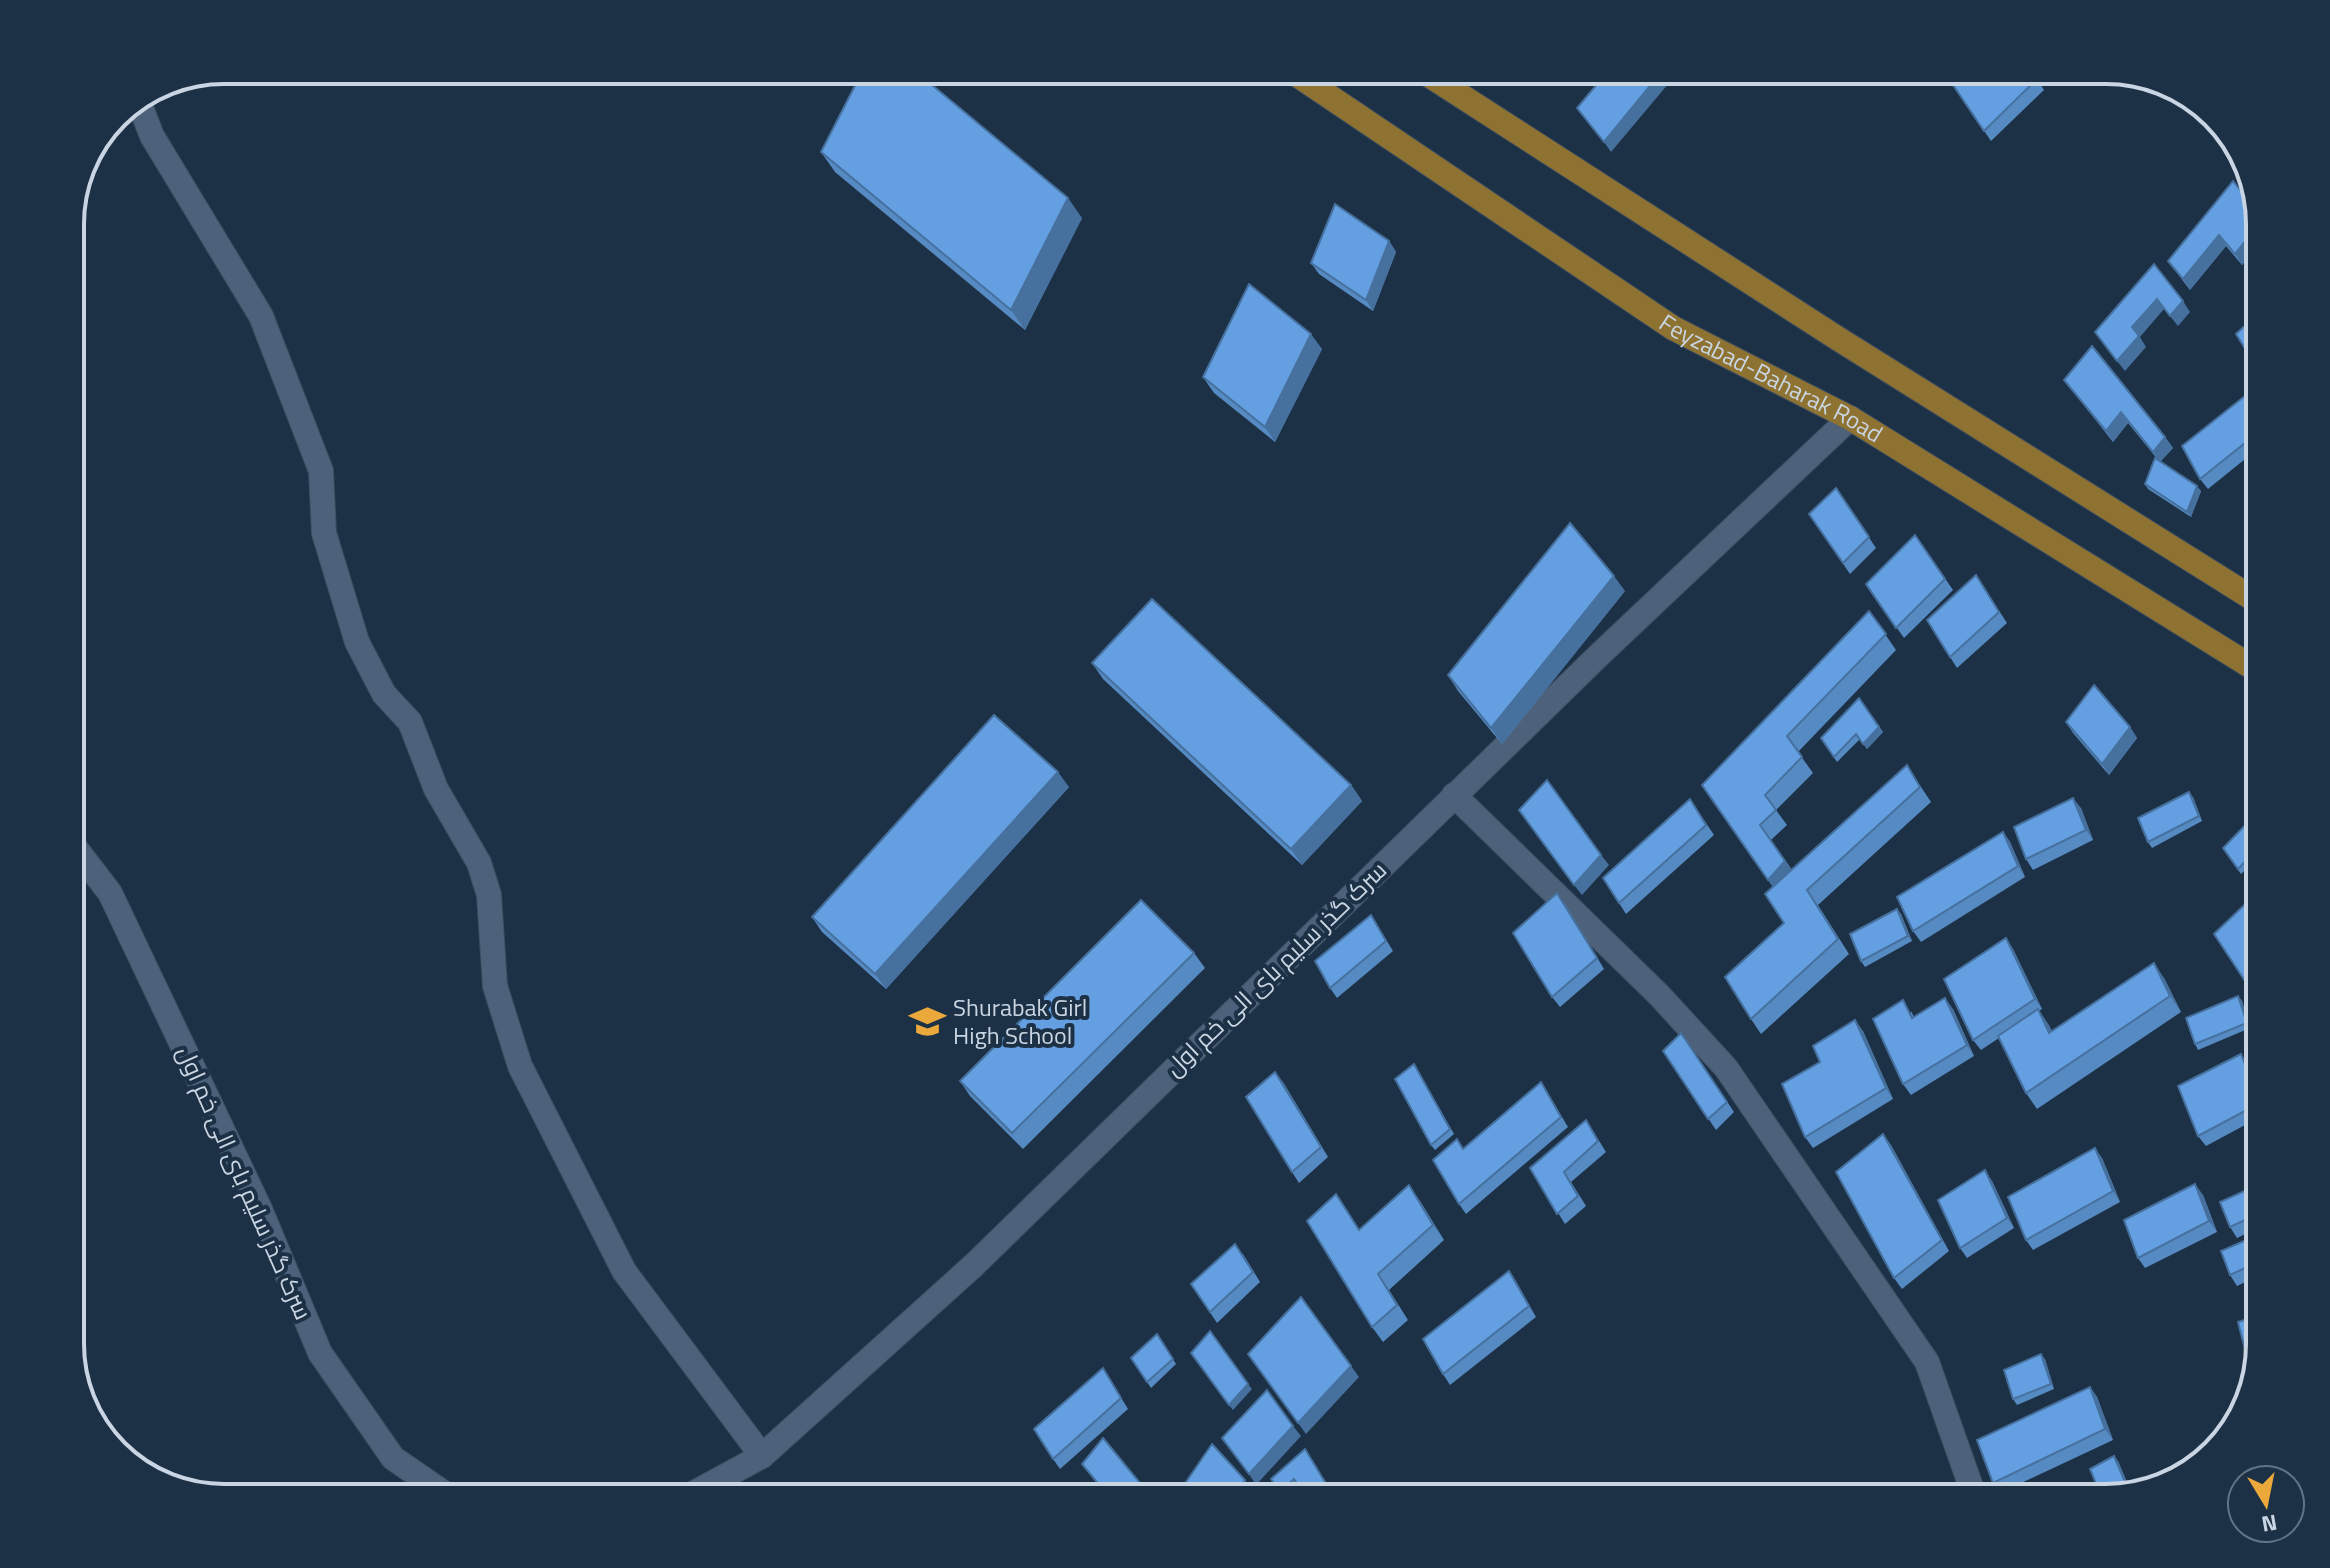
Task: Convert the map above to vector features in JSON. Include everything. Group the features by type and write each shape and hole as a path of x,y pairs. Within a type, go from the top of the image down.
{"main road":[{"name":"Feyzabad-Baharak Road","path":"1311,84 1673,328 1850,418 2246,663"},
{"path":"1443,84 1837,338 2246,594"}],"street":[{"path":"142,111 152,136 261,316 321,471 324,533 357,642 384,694 410,722 436,789 479,863 489,895 495,986 520,1066 624,1271 762,1456"},
{"name":"سرک گذر سلیم بای الی خم اول","path":"711,1484 762,1456 974,1265 1454,795 1850,418"},
{"path":"1454,795 1659,995 1726,1068 1927,1362 1970,1484"},
{"name":"سرک گذر سلیم بای الی خم اول","path":"84,859 110,893 260,1209 320,1353 393,1458 431,1484"}],"building":[{"path":"856,84 931,84 1068,198 1011,310 821,152"},
{"path":"1597,84 1652,84 1604,142 1577,108"},
{"path":"1952,84 2032,84 1984,131"},
{"path":"2233,181 2242,192 2246,224 2246,240 2235,254 2219,235 2183,279 2168,261"},
{"path":"1335,204 1389,241 1366,300 1311,263"},
{"path":"2154,264 2183,301 2170,316 2157,299 2132,327 2139,336 2117,361 2095,332"},
{"path":"1249,284 1311,334 1265,427 1203,377"},
{"path":"2246,325 2246,350 2236,334"},
{"path":"2092,346 2165,437 2153,452 2121,412 2106,431 2064,380"},
{"path":"2246,395 2246,442 2200,479 2182,446"},
{"path":"2155,458 2197,486 2187,512 2145,484"},
{"path":"1836,488 1869,537 1843,563 1809,514"},
{"path":"1570,523 1614,576 1491,728 1448,675"},
{"path":"1915,535 1945,579 1896,628 1866,584"},
{"path":"1976,575 1999,612 1950,657 1927,620"},
{"path":"1152,599 1351,785 1291,849 1092,663"},
{"path":"1869,611 1886,634 1787,736 1802,757 1765,795 1776,810 1760,825 1785,861 1768,880 1702,785"},
{"path":"2094,685 2130,727 2102,764 2066,722"},
{"path":"1859,698 1879,727 1863,744 1856,734 1834,757 1821,738"},
{"path":"994,715 1058,772 875,974 812,917"},
{"path":"1907,765 1920,787 1807,890 1838,939 1751,1019 1725,977 1784,923 1765,894"},
{"path":"1547,780 1601,855 1574,885 1519,810"},
{"path":"2189,792 2199,816 2148,842 2138,818"},
{"path":"2073,798 2086,830 2026,859 2014,827"},
{"path":"1690,799 1706,825 1619,903 1603,878"},
{"path":"2246,824 2246,861 2238,869 2223,848"},
{"path":"2003,832 2018,866 1913,931 1897,897"},
{"path":"1557,893 1597,958 1552,997 1513,933"},
{"path":"1141,900 1194,953 1012,1133 960,1081"},
{"path":"2246,903 2246,982 2214,934"},
{"path":"1897,909 1908,936 1861,961 1850,934"},
{"path":"1371,915 1386,941 1330,988 1315,961"},
{"path":"2006,938 2035,999 1973,1040 1944,979"},
{"path":"2154,963 2170,996 2026,1093 1998,1036 2038,1009 2049,1033"},
{"path":"2238,996 2246,1023 2195,1044 2186,1018"},
{"path":"1945,998 1967,1045 1903,1084 1873,1019 1903,1000 1912,1018"},
{"path":"1855,1020 1886,1088 1805,1137 1782,1084 1820,1062 1813,1046"},
{"path":"1681,1033 1727,1102 1708,1119 1663,1051"},
{"path":"2241,1054 2246,1067 2246,1110 2198,1136 2178,1086"},
{"path":"1414,1064 1450,1129 1431,1145 1395,1079"},
{"path":"1275,1072 1321,1147 1292,1172 1246,1097"},
{"path":"1541,1082 1561,1117 1459,1204 1433,1160 1457,1139 1463,1149"},
{"path":"1586,1120 1598,1141 1564,1172 1578,1196 1557,1214 1530,1168"},
{"path":"1883,1134 1942,1240 1894,1278 1836,1172"},
{"path":"2095,1148 2113,1191 2026,1240 2008,1197"},
{"path":"1985,1170 2007,1218 1960,1248 1938,1200"},
{"path":"2195,1184 2209,1221 2138,1258 2124,1220"},
{"path":"1409,1185 1433,1225 1378,1274 1397,1305 1372,1327 1307,1221 1336,1194 1359,1230"},
{"path":"2246,1190 2246,1220 2230,1227 2220,1202"},
{"path":"2246,1240 2246,1268 2230,1275 2221,1251"},
{"path":"1235,1244 1253,1272 1210,1312 1191,1284"},
{"path":"1509,1271 1529,1306 1443,1374 1423,1339"},
{"path":"1301,1297 1351,1366 1298,1423 1248,1354"},
{"path":"2246,1320 2245,1351 2238,1322"},
{"path":"1210,1331 1248,1384 1229,1405 1191,1353"},
{"path":"1157,1334 1173,1359 1147,1382 1131,1358"},
{"path":"2041,1354 2051,1384 2013,1399 2004,1370"},
{"path":"1103,1368 1121,1398 1053,1459 1034,1429"},
{"path":"2090,1387 2105,1429 1993,1483 1977,1440"},
{"path":"1267,1390 1293,1426 1249,1474 1222,1438"},
{"path":"1103,1438 1140,1483 1098,1484 1082,1464"},
{"path":"1212,1444 1245,1480 1242,1484 1185,1484"},
{"path":"1305,1449 1325,1482 1297,1484 1294,1479 1289,1484 1274,1484 1271,1479"},
{"path":"2114,1456 2125,1483 2096,1484 2090,1469"}],"place":[{"name":"Shurabak Girl High School","path":"927,1022"}]}
